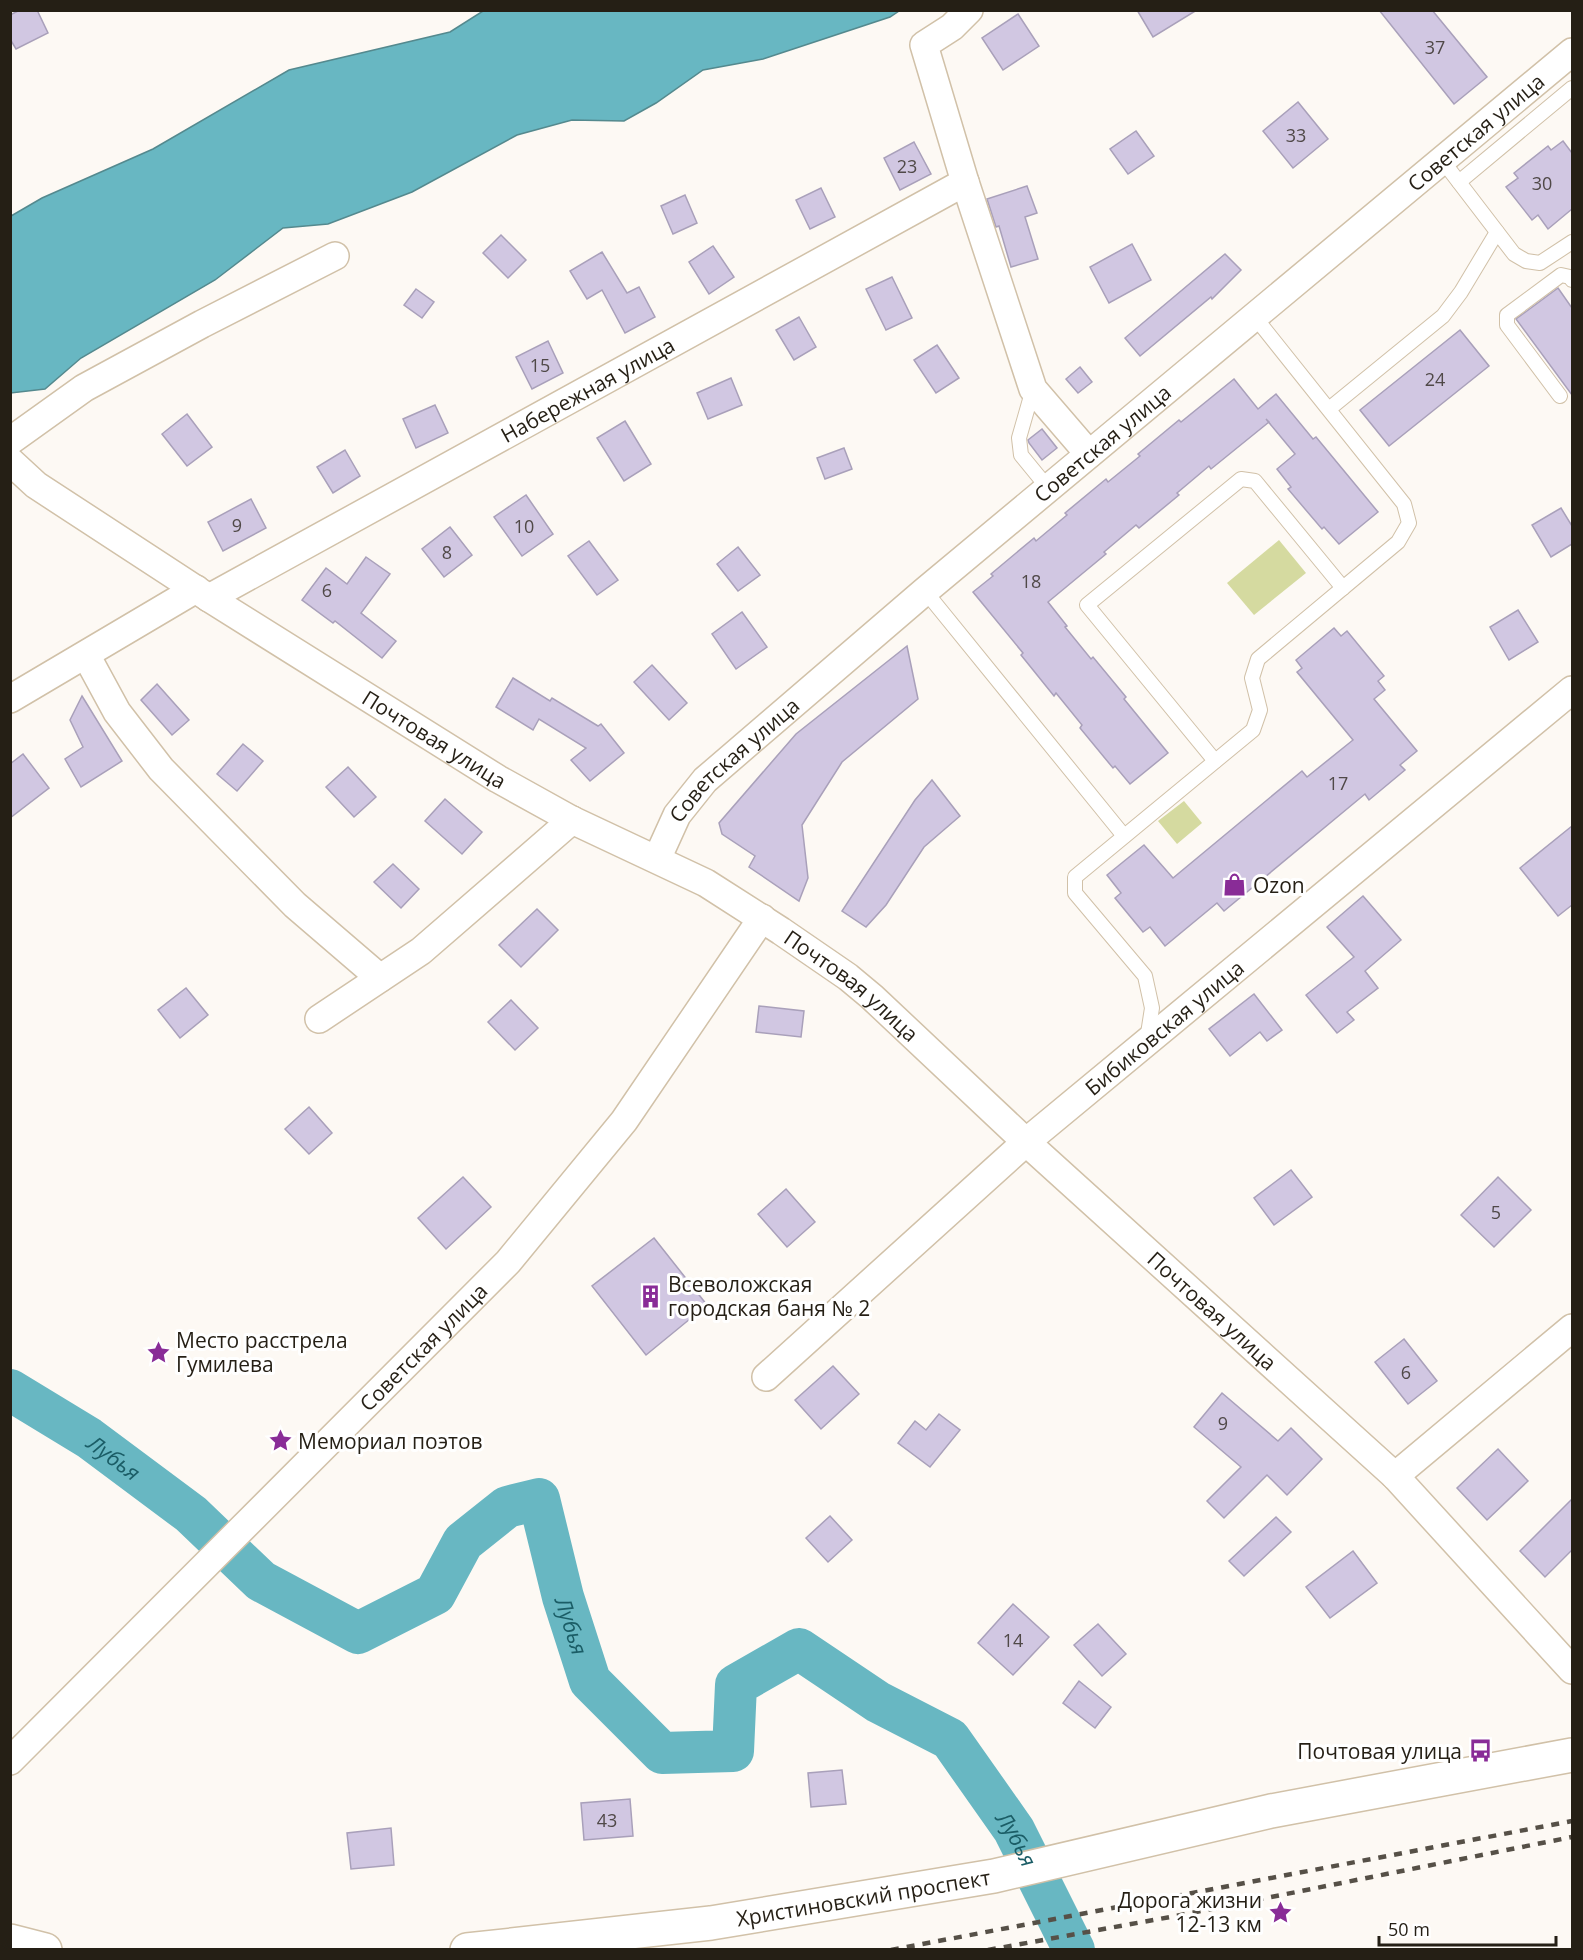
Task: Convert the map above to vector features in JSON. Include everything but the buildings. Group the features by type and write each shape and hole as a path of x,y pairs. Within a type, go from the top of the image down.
{"street":[{"path":"969,10 952,27 924,45 965,182 1033,389 1089,454"},
{"name":"Советская улица","path":"657,859 677,815 705,780 925,591 1572,52"},
{"name":"Набережная улица","path":"10,699 86,655 965,182"},
{"path":"10,441 84,388 335,256"},
{"name":"Почтовая улица","path":"10,461 23,487 203,593 498,779 572,820 706,883 848,977 1026,1142 1395,1476 1572,1670"},
{"path":"86,655 117,712 161,769 295,905 380,978"},
{"name":"Бибиковская улица","path":"766,1377 1026,1142 1572,690"},
{"path":"318,1019 421,951 572,820"},
{"name":"Советская улица","path":"10,1761 508,1262 624,1121 762,918"},
{"path":"1395,1476 1572,1328"},
{"name":"Христиновский проспект","path":"467,1950 711,1923 994,1876 1271,1811 1572,1755"},
{"path":"10,1941 45,1950"}],"lane":[{"path":"1459,182 1572,88"},
{"path":"1442,160 1514,254 1526,261 1540,263 1572,242"},
{"path":"1329,409 1443,316 1461,292 1497,232"},
{"path":"1540,263 1548,285"},
{"path":"1560,396 1507,325 1507,315 1561,275 1570,277 1572,280"},
{"path":"1147,1042 1152,1008 1144,976 1075,893 1075,877 1253,730 1260,710 1252,678 1258,659 1398,542 1409,523 1404,504 1254,316"},
{"path":"1033,389 1019,438 1021,455 1048,488"},
{"path":"1215,761 1087,605 1241,479 1255,481 1343,588"},
{"path":"925,591 1124,836"}],"green space":[{"path":"1279,540 1306,573 1254,615 1227,583"},
{"path":"1184,801 1202,823 1177,844 1158,821"}],"water":[{"path":"483,11 899,11 890,17 763,59 703,70 656,103 624,121 572,120 517,135 412,192 328,224 283,228 215,280 81,358 45,389 11,393 11,216 42,198 153,149 289,70 450,32"}],"waterway":[{"name":"Лубья","path":"10,1390 89,1438 191,1514 261,1581 358,1633 435,1594 463,1542 507,1507 539,1499 563,1597 590,1681 662,1753 733,1751 736,1685 799,1649 878,1702 950,1739 1014,1830 1074,1950"}],"railway":[{"path":"891,1950 1572,1821"},
{"path":"988,1950 1181,1915 1572,1837"}],"place":[{"name":"Ozon","path":"1235,885"},
{"name":"Всеволожская городская баня № 2","path":"650,1296"},
{"name":"Место расстрела Гумилева","path":"158,1352"},
{"name":"Мемориал поэтов","path":"280,1441"},
{"name":"Почтовая улица","path":"1480,1751"},
{"name":"Дорога жизни 12-13 км","path":"1280,1912"}]}
